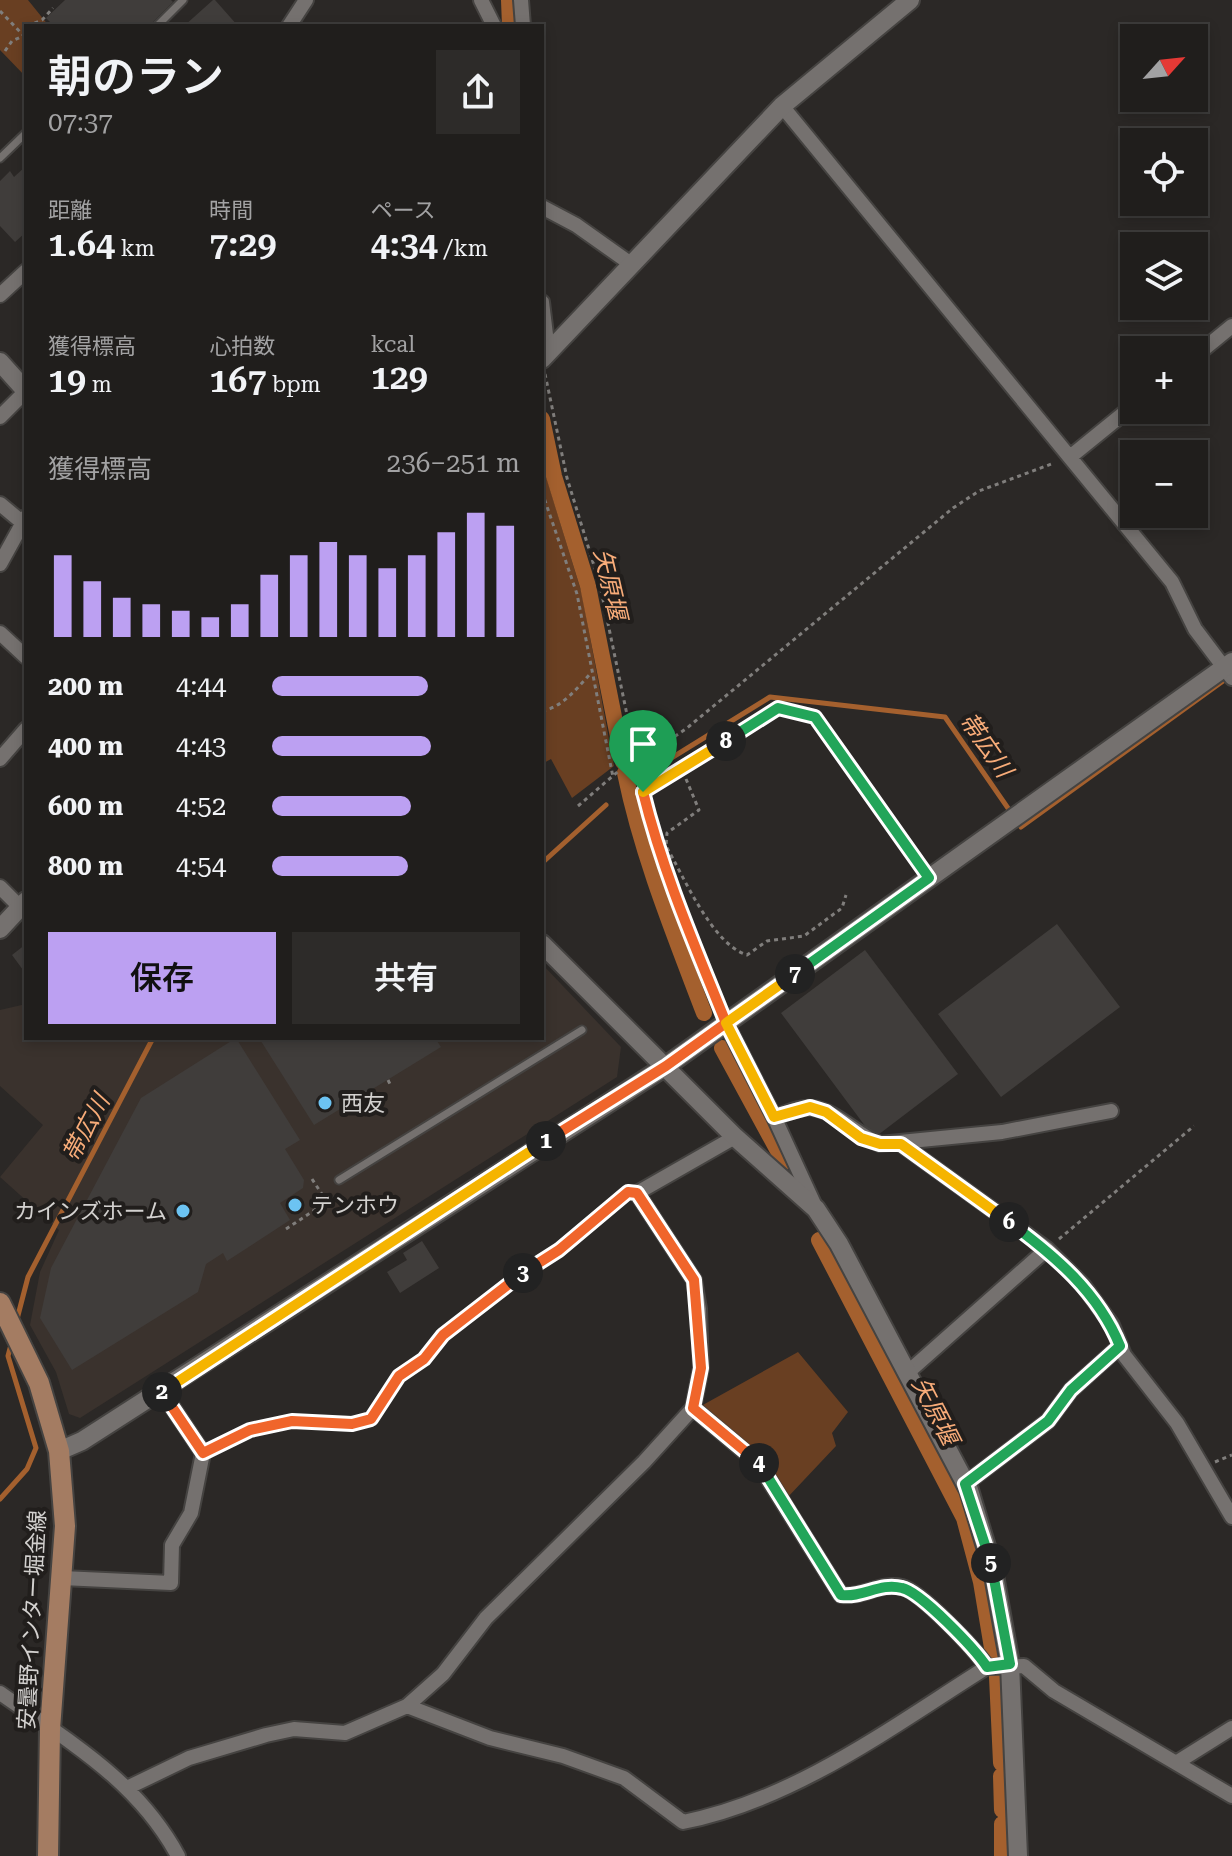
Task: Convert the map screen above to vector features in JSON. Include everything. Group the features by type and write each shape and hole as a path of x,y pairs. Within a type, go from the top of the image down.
{"main road":[{"name":"安曇野インター堀金線","path":"0,1303 39,1383 59,1451 65,1526 50,1729 48,1856"}],"street":[{"path":"290,24 306,0"},
{"path":"481,0 493,24"},
{"path":"521,0 523,24"},
{"path":"544,358 782,106 910,0"},
{"path":"59,1451 82,1441 666,1066 1229,669 1195,629 1172,582 782,106"},
{"path":"544,208 576,225 631,264"},
{"path":"0,295 24,273"},
{"path":"1208,346 1232,326"},
{"path":"1,365 24,389"},
{"path":"0,417 24,393"},
{"path":"1070,457 1120,416"},
{"path":"0,504 24,520 0,564"},
{"path":"0,633 24,655"},
{"path":"0,759 24,731"},
{"path":"0,887 23,904 0,929"},
{"path":"544,946 735,1137 816,1209"},
{"path":"726,1023 816,1209 839,1244 965,1484 993,1570 1010,1664 1018,1856"},
{"path":"774,1117 810,1107 826,1112 861,1138 880,1144 901,1144 1002,1132 1111,1111"},
{"path":"129,1787 189,1758 266,1735 294,1729 345,1733 407,1706 443,1674 486,1618 644,1462 693,1408 701,1368 694,1280 637,1193 735,1137"},
{"path":"901,1144 1047,1249 1083,1285 1112,1325 1120,1346 1205,1467 1232,1517"},
{"path":"906,1374 1047,1249"},
{"path":"965,1484 1048,1421 1071,1390 1120,1346"},
{"path":"62,1578 171,1583 172,1545 191,1513 203,1453 161,1390"},
{"path":"693,1408 759,1464 841,1595 855,1597 880,1587 904,1588 972,1644 987,1667"},
{"path":"407,1706 490,1738 563,1756 624,1778 683,1822 716,1816 775,1792 851,1752 987,1667 1010,1664 1024,1666 1054,1691 1232,1796"},
{"path":"0,1693 86,1751 129,1787 178,1856"},
{"path":"1176,1763 1232,1728"}],"lane":[{"path":"159,24 183,0"},
{"path":"0,158 24,135"},
{"path":"643,792 778,708 815,717 929,878"},
{"path":"339,1180 582,1030"}],"path":[{"path":"31,24 42,20 53,8"},
{"path":"0,11 24,37 12,41 5,51"},
{"path":"544,358 567,478 600,585 659,855 701,967 726,1023"},
{"path":"578,806 636,760 687,728 953,508 979,491 1070,457"},
{"path":"544,498 577,594 613,777"},
{"path":"544,711 552,709 571,695 591,673"},
{"path":"681,770 699,810 667,833 666,846 715,930 736,952 747,955 767,941 804,936 842,908 846,895"},
{"path":"388,1080 391,1086"},
{"path":"1047,1249 1194,1126"},
{"path":"312,1179 327,1202"},
{"path":"203,1453 250,1430 292,1421 352,1424 371,1419 399,1376 424,1359 443,1335 511,1280 559,1250 628,1192 637,1193"},
{"path":"286,1229 339,1194"},
{"path":"1205,1467 1232,1455"}],"shaded area":[{"path":"0,0 28,0 47,24 24,24 24,75 0,50"},
{"path":"544,470 582,594 614,766 572,798 551,759 544,763"},
{"path":"544,966 621,1047 617,1077 80,1418 69,1414 56,1372 30,1325 40,1272 59,1230 0,1177 43,1125 0,1086 0,1010 24,1004 24,1040 544,1040"},
{"path":"798,1352 848,1412 832,1433 836,1446 787,1498 701,1406"}],"building":[{"path":"65,0 173,2 151,24 52,24 46,18"},
{"path":"213,0 236,24 186,24"},
{"path":"24,168 24,234 15,242 0,226 0,181 10,171 14,177"},
{"path":"1057,924 1120,1007 1001,1097 938,1014"},
{"path":"24,946 24,971 12,955"},
{"path":"865,950 958,1074 874,1138 781,1013"},
{"name":"カインズホーム","path":"237,1040 300,1140 285,1149 304,1180 303,1188 280,1203 290,1220 227,1261 223,1253 206,1264 198,1292 72,1370 40,1318 51,1268 141,1098"},
{"name":"西友","path":"260,1040 436,1040 441,1047 314,1125"},
{"path":"422,1241 439,1268 400,1293 387,1272 407,1260 403,1253"}],"waterway":[{"name":"矢原堰","path":"509,0 510,24"},
{"name":"矢原堰","path":"544,428 554,476 588,586 623,762"},
{"name":"帯広川","path":"665,762 770,697 945,717 1021,827 1230,676"},
{"name":"矢原堰","path":"625,773 650,865 704,1013"},
{"name":"帯広川","path":"544,861 606,805"},
{"name":"帯広川","path":"16,1323 28,1277 152,1040"},
{"name":"矢原堰","path":"722,1048 784,1162"},
{"name":"矢原堰","path":"819,1240 964,1518 981,1582 994,1660"},
{"name":"帯広川","path":"0,1499 27,1469 36,1448 8,1356 12,1341"},
{"name":"矢原堰","path":"997,1677 1001,1763"},
{"name":"矢原堰","path":"1001,1776 1002,1810"},
{"name":"矢原堰","path":"1002,1824 1002,1856"}],"place":[{"name":"西友","path":"325,1103"},
{"name":"テンホウ","path":"295,1205"},
{"name":"カインズホーム","path":"183,1211"}],"route":[{"path":"643,792 659,855 701,967 726,1023 666,1066 569,1125 161,1390 203,1453 250,1430 292,1421 352,1424 371,1419 399,1376 424,1359 443,1335 511,1280 559,1250 628,1192 637,1193 694,1280 699,1309 701,1368 693,1408 759,1464 841,1595 855,1597 880,1587 904,1588 972,1644 987,1667 1010,1664 993,1570 965,1484 1048,1421 1071,1390 1120,1346 1112,1325 1083,1285 1047,1249 901,1144 880,1144 861,1138 826,1112 810,1107 774,1117 726,1023 929,878 815,717 778,708 643,792"}]}
